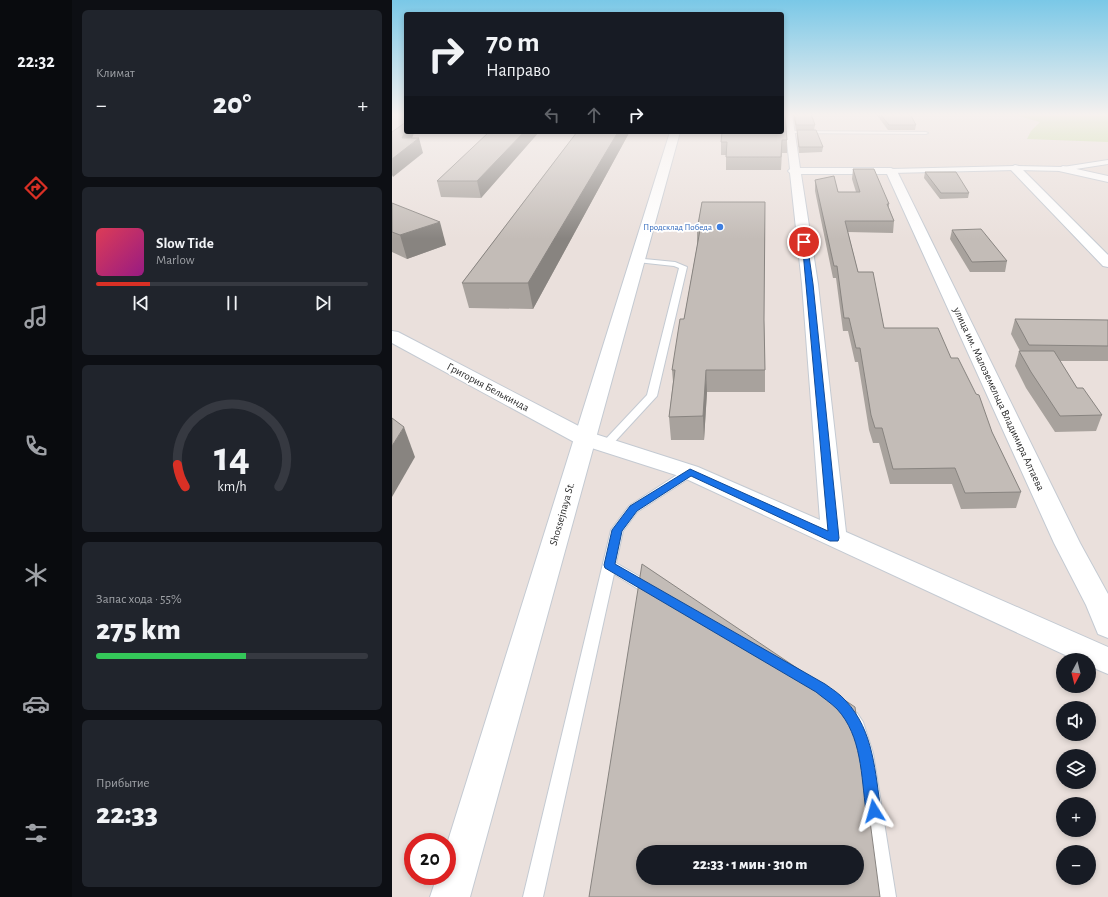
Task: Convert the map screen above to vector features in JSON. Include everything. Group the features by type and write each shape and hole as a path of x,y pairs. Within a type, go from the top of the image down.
{"street":[{"name":"Shossejnaya St.","path":"450,897 595,442 637,260 668,156"},
{"path":"792,156 810,284 834,538"},
{"path":"1015,168 1108,263"},
{"path":"1063,169 1108,179"},
{"path":"794,171 891,170"},
{"name":"улица им. Малоземельца Владимира Алтаева","path":"891,170 1067,543 1100,605 1108,626"},
{"name":"Григория Белькинда","path":"392,336 595,442 690,472 1108,661"}],"lane":[{"path":"891,170 1015,168 1063,169 1108,162"},
{"path":"595,442 652,396 683,267 676,264 637,260"},
{"path":"533,897 617,530 634,509 690,472"},
{"path":"609,565 664,597"},
{"path":"841,705 857,727 865,753 886,897"}],"building":[{"path":"464,156 501,156 477,181 437,181"},
{"path":"559,156 604,156 528,283 462,283"},
{"path":"726,156 781,156 781,157"},
{"path":"853,169 874,169 889,204 887,204 894,221 845,221 858,272 873,272 884,328 938,328 951,358 958,358 976,394 979,395 992,432 1021,492 965,493 955,468 893,469 882,428 875,428 871,415 860,348 856,348 849,318 844,318 837,266 834,266 815,180 834,176 838,192 860,192"},
{"path":"925,172 956,172 969,193 941,193"},
{"path":"702,202 765,202 765,370 706,370 703,416 669,417 675,370 672,370 680,319 684,319 700,230 697,230"},
{"path":"392,203 440,222 400,235 392,232"},
{"path":"981,229 1007,261 972,262 952,230"},
{"path":"1015,319 1108,320 1108,346 1029,345"},
{"path":"1019,351 1054,351 1077,388 1083,388 1102,415 1060,416"},
{"path":"392,418 404,427 392,446"},
{"path":"642,564 855,707 880,897 589,897"}],"place":[{"name":"Продсклад Победа","path":"720,227"}],"route":[{"path":"804,242 810,284 834,538 690,472 634,509 617,530 609,565 820,688 841,705 857,727 865,753 874,811"}]}
